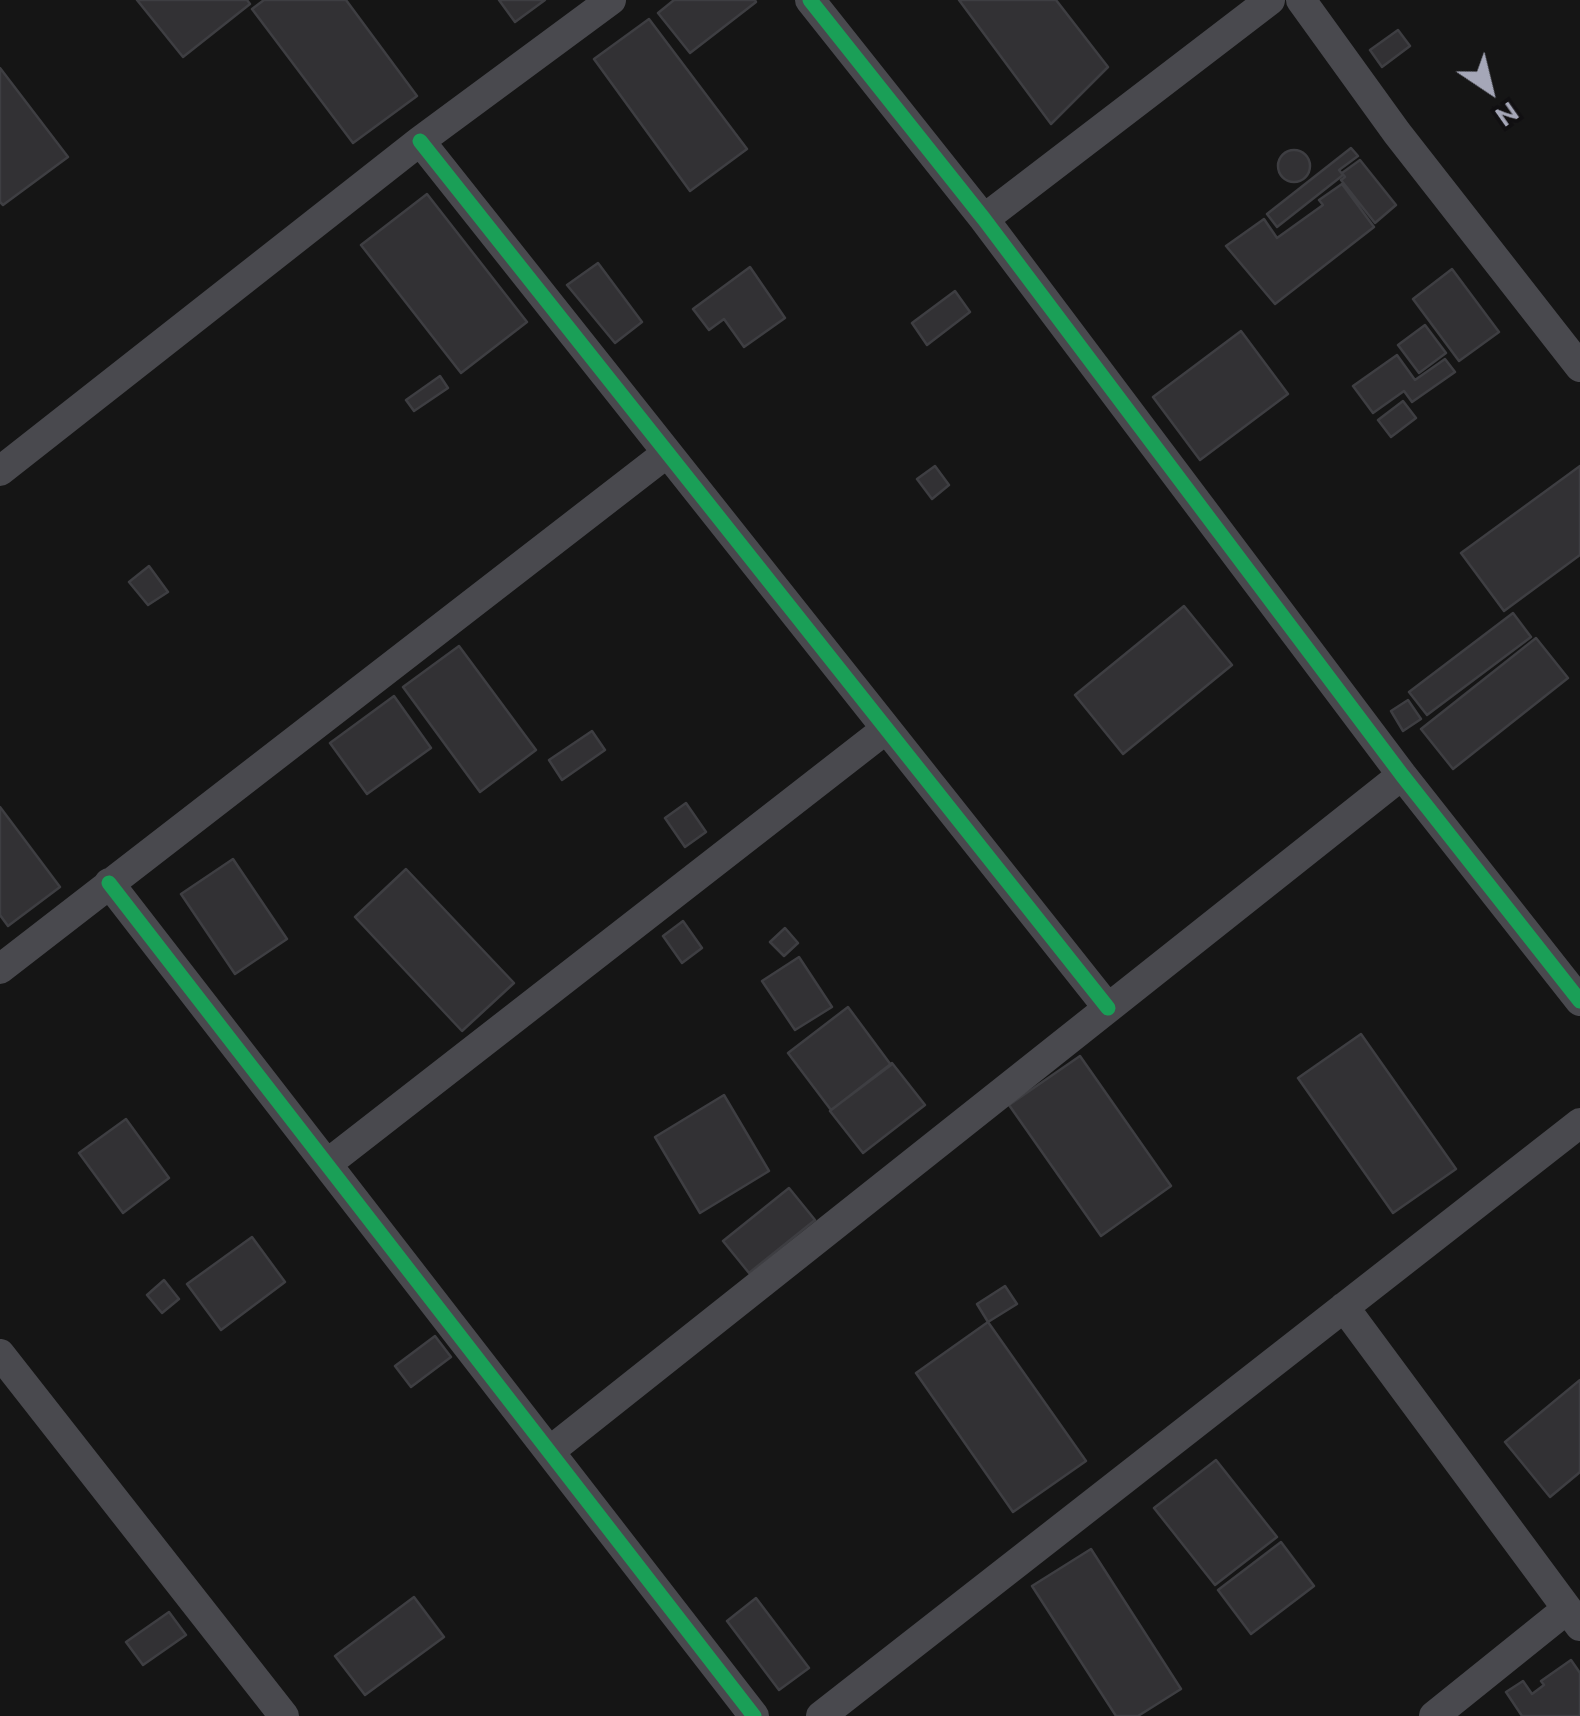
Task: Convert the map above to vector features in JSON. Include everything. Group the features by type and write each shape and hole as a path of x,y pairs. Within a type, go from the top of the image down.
{"street":[{"path":"0,472 420,142 611,0"},
{"path":"810,0 984,219 1402,775 1580,1001"},
{"path":"984,219 1270,0"},
{"path":"1302,0 1397,133 1580,367"},
{"path":"420,142 1108,1008"},
{"path":"0,969 667,453"},
{"path":"327,1164 886,730"},
{"path":"550,1452 1402,775"},
{"path":"109,882 754,1716"},
{"path":"822,1716 1580,1122"},
{"path":"1344,1307 1574,1618 1434,1716"},
{"path":"0,1354 284,1716"}],"building":[{"path":"137,0 247,0 250,4 183,57"},
{"path":"264,0 346,0 417,96 353,143 252,9"},
{"path":"499,0 545,0 515,22"},
{"path":"674,0 756,2 690,53 658,13"},
{"path":"959,0 1056,0 1108,67 1051,124"},
{"path":"649,19 747,149 690,191 594,59"},
{"path":"1398,30 1410,46 1382,67 1370,50"},
{"path":"0,68 68,157 3,205 0,202"},
{"path":"1351,148 1358,156 1339,170 1343,175 1277,227 1267,214"},
{"path":"1294,150 1305,155 1310,166 1305,177 1294,182 1283,177 1278,166 1283,155"},
{"path":"1360,160 1396,205 1375,223 1341,180 1345,177 1342,173"},
{"path":"1342,184 1374,227 1275,304 1226,246 1264,219 1277,238 1323,205 1319,200"},
{"path":"427,194 527,322 461,373 361,245"},
{"path":"598,263 642,322 615,343 567,285"},
{"path":"750,267 785,318 744,347 724,319 709,330 693,309"},
{"path":"1452,269 1499,332 1459,361 1413,299"},
{"path":"955,291 970,312 927,345 912,323"},
{"path":"1425,325 1446,353 1419,373 1398,345"},
{"path":"1241,331 1288,394 1200,460 1153,397"},
{"path":"1397,355 1415,380 1445,359 1455,372 1412,402 1404,391 1373,413 1353,386"},
{"path":"440,376 448,388 414,411 406,400"},
{"path":"1403,401 1416,418 1391,437 1378,420"},
{"path":"935,466 949,485 932,499 917,479"},
{"path":"1580,466 1580,555 1504,611 1461,553"},
{"path":"149,566 168,592 148,605 129,582"},
{"path":"1184,606 1232,665 1123,754 1075,695"},
{"path":"1513,613 1531,637 1427,715 1409,692"},
{"path":"1536,638 1568,678 1453,769 1421,729"},
{"path":"459,646 536,750 480,792 403,687"},
{"path":"394,696 431,748 367,794 330,743"},
{"path":"1408,700 1421,719 1403,731 1391,711"},
{"path":"592,731 605,750 562,780 549,760"},
{"path":"686,803 706,832 685,847 665,818"},
{"path":"0,807 60,887 8,926 0,915"},
{"path":"233,859 287,939 235,974 181,894"},
{"path":"406,869 514,983 462,1031 355,917"},
{"path":"683,921 702,948 682,963 663,936"},
{"path":"785,928 798,943 784,956 770,942"},
{"path":"799,957 832,1007 795,1030 762,981"},
{"path":"848,1007 891,1065 831,1110 788,1053"},
{"path":"1361,1034 1456,1169 1393,1213 1298,1078"},
{"path":"1080,1056 1171,1186 1101,1236 1009,1105"},
{"path":"892,1063 925,1105 863,1153 830,1111"},
{"path":"724,1095 769,1171 700,1213 655,1137"},
{"path":"126,1119 169,1178 123,1213 79,1153"},
{"path":"789,1188 815,1220 749,1273 723,1241"},
{"path":"252,1237 285,1282 221,1330 187,1284"},
{"path":"164,1280 179,1299 162,1313 147,1295"},
{"path":"1005,1286 1017,1304 988,1322 977,1304"},
{"path":"988,1322 1086,1461 1013,1512 916,1373"},
{"path":"435,1336 451,1357 411,1387 395,1366"},
{"path":"1580,1380 1580,1472 1550,1497 1505,1442"},
{"path":"1216,1460 1277,1537 1215,1585 1154,1508"},
{"path":"1281,1542 1314,1586 1251,1634 1218,1590"},
{"path":"1091,1549 1181,1689 1138,1716 1116,1716 1032,1586"},
{"path":"414,1597 444,1637 365,1695 335,1656"},
{"path":"756,1598 809,1668 779,1690 727,1621"},
{"path":"169,1612 186,1635 143,1665 126,1642"},
{"path":"1571,1660 1580,1673 1580,1716 1522,1716 1506,1692 1523,1681 1532,1694 1544,1685 1541,1681"}],"cycle path":[{"path":"810,0 984,219 1402,775 1580,1001"},
{"path":"420,141 1108,1008"},
{"path":"109,883 754,1716"}]}
